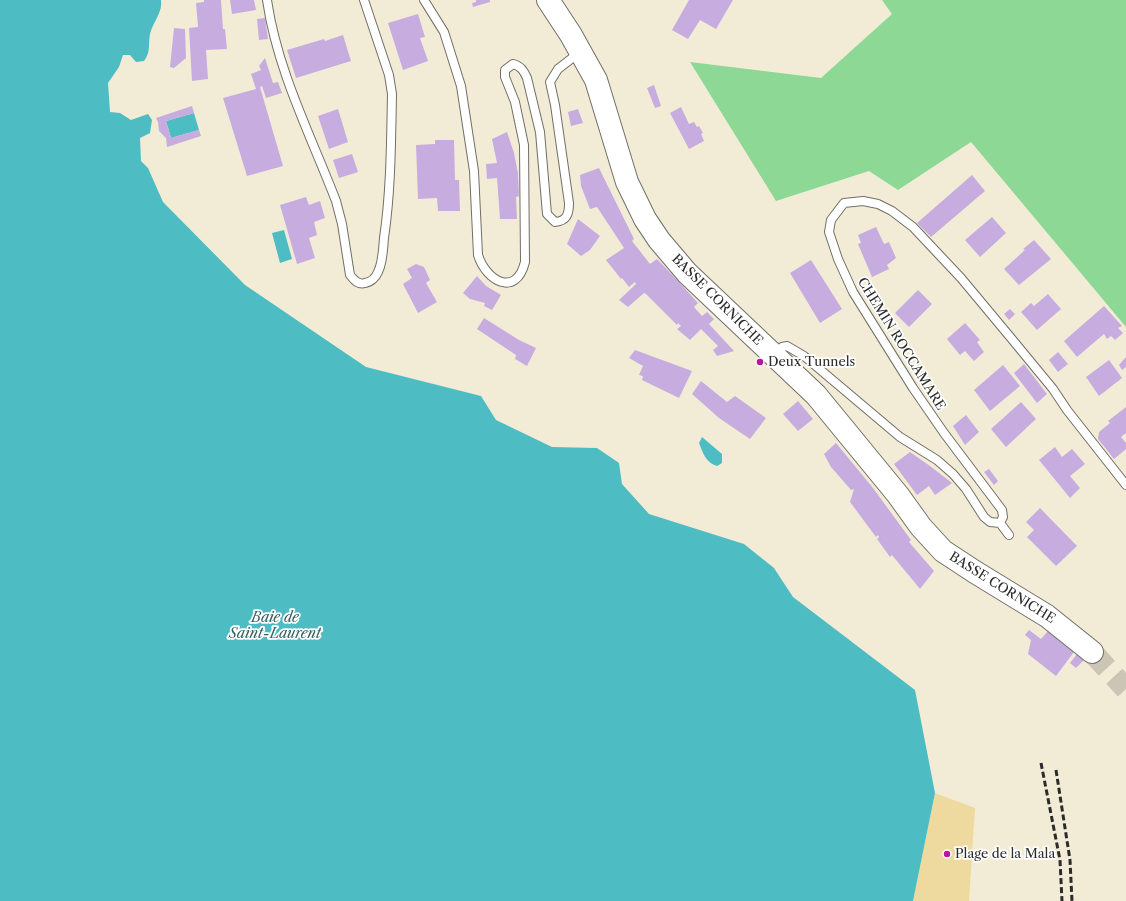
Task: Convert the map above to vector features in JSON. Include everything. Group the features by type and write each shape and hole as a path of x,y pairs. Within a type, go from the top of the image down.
{"main road":[{"name":"BASSE CORNICHE","path":"548,0 581,52 596,80 604,101 619,161 635,200 645,219 659,240 687,273 825,405 898,495 920,527 944,551 975,572 1048,616 1092,652"}],"lane":[{"path":"267,0 275,38 285,72 336,201 342,224 350,275 354,281 366,283 374,279 379,271 382,257 387,220 392,94 389,75 364,0"},
{"path":"424,0 444,32 461,86 474,171 478,255 481,265 491,277 501,283 511,282 519,277 525,262 524,145 515,102 505,77 505,70 514,64 519,66 524,71 527,78 540,132 547,214 555,222 561,221 567,217 570,212 555,105 550,82 558,69 581,52"},
{"name":"CHEMIN ROCCAMARE","path":"1000,523 1003,517 1002,510 930,414 853,292 838,259 829,232 831,220 844,203 863,201 878,204 892,211 913,227 961,278 1011,338 1053,389 1067,410 1126,485"},
{"path":"773,355 782,347 787,346 804,356 900,438 937,460 953,474 966,489 984,517 990,522 1000,523 1009,535"}],"green space":[{"path":"882,0 1126,0 1126,327 971,142 898,190 869,171 776,201 690,62 821,78 892,14"}],"sand":[{"name":"Plage de la Mala","path":"935,793 975,808 969,901 913,901"}],"water":[{"name":"Baie de Saint-Laurent","path":"0,0 161,0 161,9 151,30 146,58 144,61 136,62 130,55 123,55 119,67 108,83 110,112 120,113 131,120 148,114 152,120 150,133 140,138 141,161 148,168 163,202 245,285 366,367 481,396 496,420 552,447 597,448 619,463 622,484 649,514 744,544 774,568 793,597 915,690 935,793 913,901 0,901"},
{"path":"194,113 199,130 171,138 166,121"},
{"path":"284,230 292,259 280,263 272,233"},
{"path":"702,437 722,454 722,463 717,466 710,463 699,443"}],"building":[{"path":"204,0 221,0 223,29 225,29 227,49 206,50 208,79 192,81 189,28 198,27 196,3 204,2"},
{"path":"230,0 254,0 256,10 232,14"},
{"path":"476,0 490,0 490,2 473,7 472,3 476,2"},
{"path":"689,0 733,0 716,29 700,20 688,39 672,30"},
{"path":"418,14 425,37 420,38 428,61 403,70 388,23"},
{"path":"265,18 268,39 259,40 257,19"},
{"path":"174,28 185,29 186,58 174,68 170,67"},
{"path":"343,35 351,61 296,78 287,50"},
{"path":"265,58 273,83 278,82 282,93 266,98 262,86 260,87 283,166 247,176 223,98 256,89 251,74 261,70 259,66"},
{"path":"654,85 661,106 655,108 647,88"},
{"path":"192,106 194,113 166,121 171,138 199,130 201,136 167,147 166,138 159,131 156,118"},
{"path":"681,107 689,124 694,122 697,127 699,126 703,133 701,134 704,141 689,149 670,113"},
{"path":"338,109 348,142 329,149 318,116"},
{"path":"578,109 583,123 571,126 568,112"},
{"path":"507,132 514,153 518,173 519,196 516,197 517,219 500,219 497,178 487,179 486,164 497,163 492,139"},
{"path":"435,140 454,140 455,180 459,180 460,211 438,211 437,198 418,199 416,145 435,144"},
{"path":"352,154 358,172 339,178 333,160"},
{"path":"599,168 634,239 632,241 650,264 657,259 680,283 698,303 694,307 702,316 707,312 714,319 709,324 734,351 717,356 713,350 718,346 701,329 690,340 677,329 681,326 678,323 677,325 644,293 628,307 619,300 636,284 635,282 629,287 606,260 624,248 597,207 590,209 581,186 580,175"},
{"path":"972,175 985,191 931,237 917,223"},
{"path":"306,197 309,205 320,201 325,218 314,222 317,235 309,238 315,258 297,264 280,205"},
{"path":"992,217 1006,233 980,257 965,240"},
{"path":"578,219 600,236 590,250 581,256 567,244"},
{"path":"876,227 884,244 889,242 896,258 887,265 889,269 872,277 858,244 861,243 858,235"},
{"path":"1034,240 1051,259 1019,285 1004,269"},
{"path":"811,260 842,309 820,323 790,273"},
{"path":"416,264 424,267 430,280 426,283 437,302 418,313 403,284 412,278 407,269"},
{"path":"477,276 486,286 501,295 492,310 484,306 485,303 470,299 463,293"},
{"path":"918,290 932,304 909,327 895,313"},
{"path":"1048,294 1061,309 1037,330 1021,312 1031,303 1034,306"},
{"path":"1104,306 1122,326 1118,328 1123,333 1115,340 1111,336 1107,339 1104,334 1077,357 1064,341"},
{"path":"1010,309 1015,314 1009,320 1004,314"},
{"path":"484,318 519,340 536,348 527,366 515,359 516,355 477,329"},
{"path":"965,323 980,340 977,342 984,352 974,361 965,351 960,355 947,339"},
{"path":"635,350 692,371 679,398 642,380 643,376 639,375 643,366 629,358"},
{"path":"1058,352 1068,364 1058,372 1049,360"},
{"path":"1126,357 1126,367 1122,370 1119,365"},
{"path":"1109,360 1122,378 1099,396 1086,377"},
{"path":"1024,364 1047,394 1037,403 1014,373"},
{"path":"1003,365 1020,386 990,411 974,390"},
{"path":"701,381 727,402 735,396 766,418 750,439 719,418 692,394"},
{"path":"798,401 813,419 798,431 783,414"},
{"path":"1021,402 1036,419 1006,447 991,429"},
{"path":"1126,407 1126,433 1121,437 1126,443 1126,449 1114,459 1098,439 1099,432 1110,423 1108,421"},
{"path":"966,415 979,432 965,445 953,426"},
{"path":"836,443 873,488 911,540 909,542 934,571 920,589 892,555 890,557 877,539 879,537 878,535 876,537 850,502 854,489 851,490 831,467 824,454"},
{"path":"1055,447 1062,457 1072,449 1085,464 1070,476 1080,488 1070,498 1039,460"},
{"path":"910,452 952,483 935,495 929,486 917,495 894,464"},
{"path":"989,469 998,481 994,485 984,472"},
{"path":"1040,508 1077,546 1056,566 1027,537 1034,530 1026,522"},
{"path":"1029,630 1041,639 1048,631 1074,652 1056,676 1028,654 1031,640 1025,635"},
{"path":"1077,654 1084,660 1076,668 1070,663"}],"tunnel":[{"path":"1092,652 1126,689"}],"railway":[{"path":"1041,763 1060,860 1062,901"},
{"path":"1056,770 1070,860 1072,901"}],"place":[{"name":"Deux Tunnels","path":"760,362"},
{"name":"Plage de la Mala","path":"947,854"}]}
